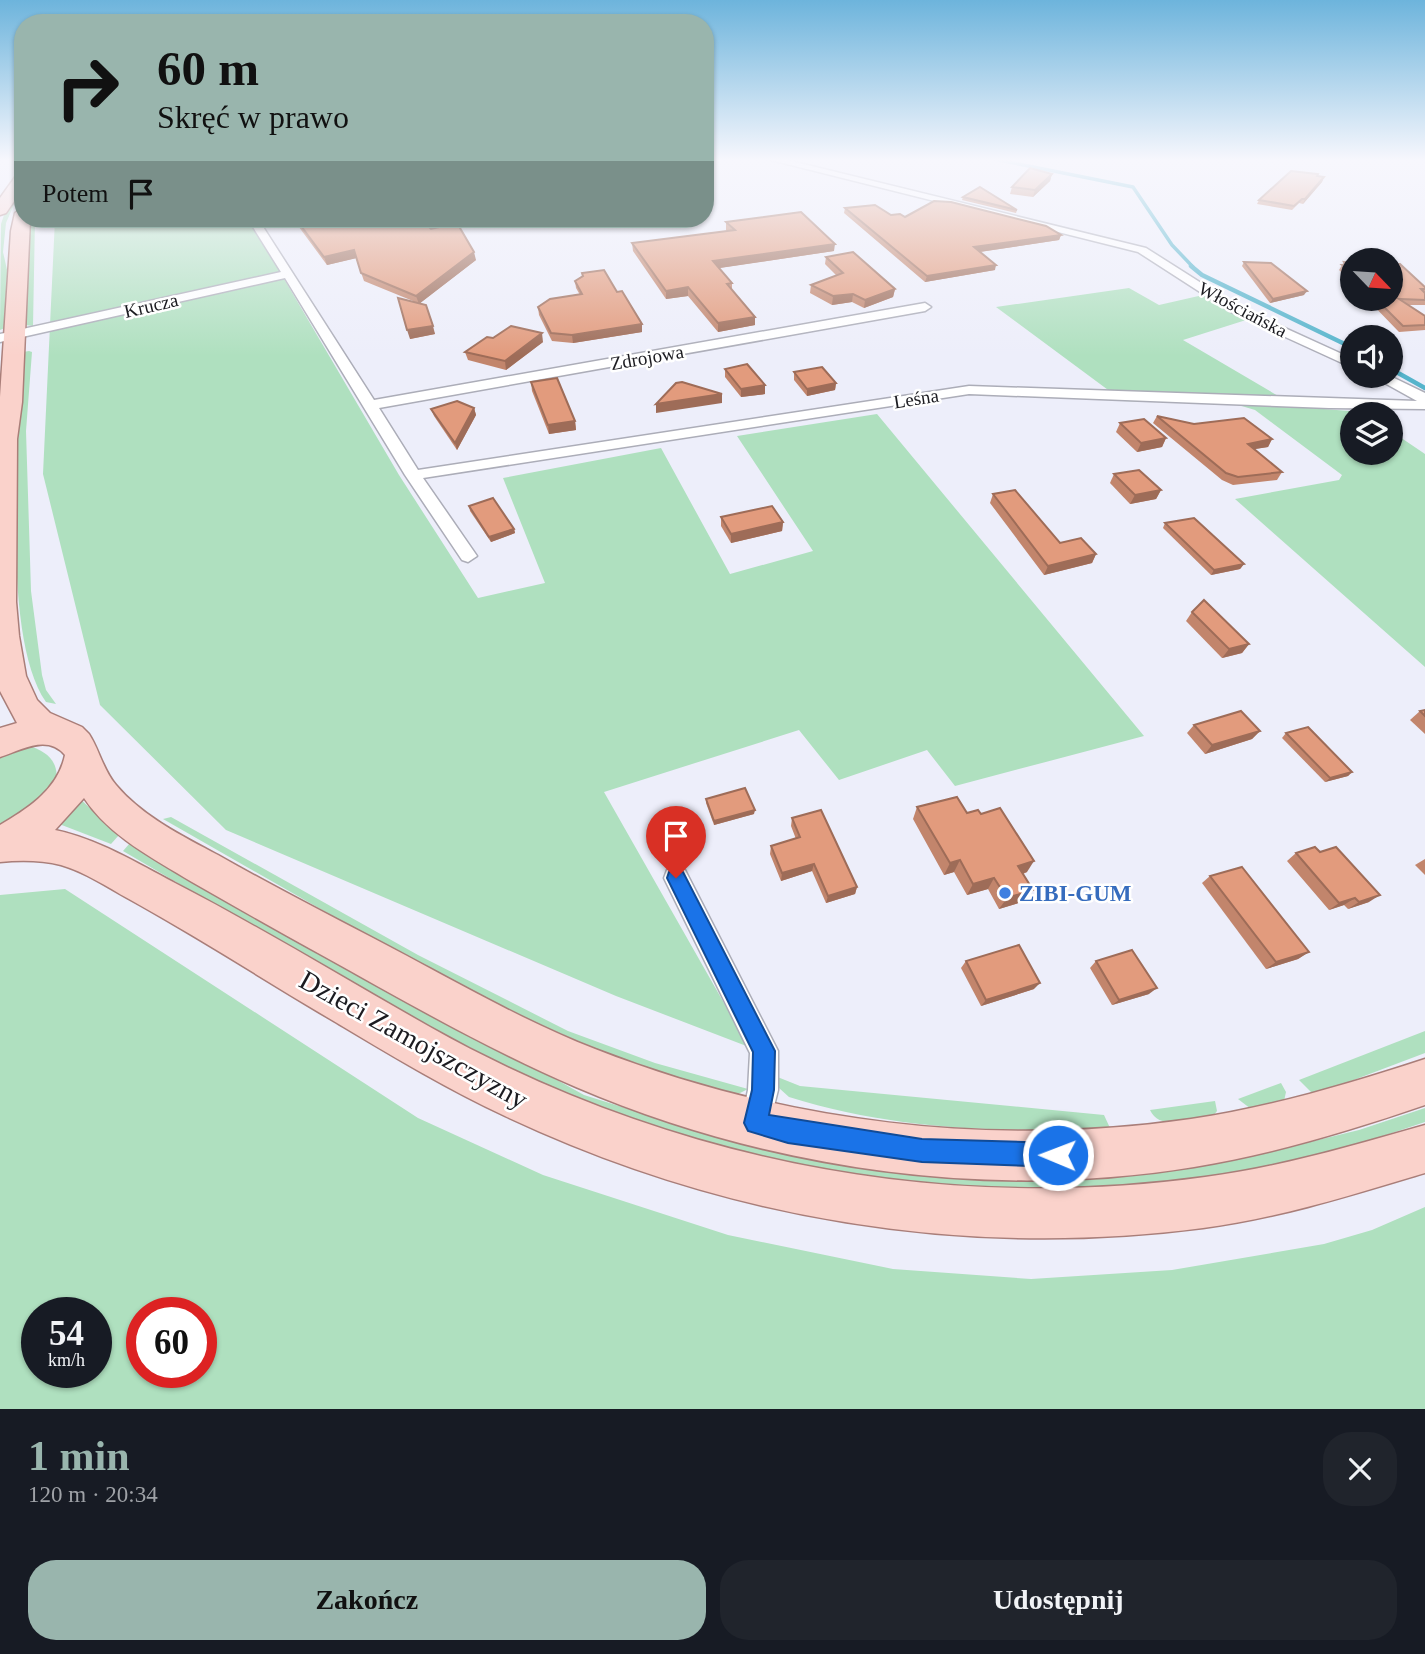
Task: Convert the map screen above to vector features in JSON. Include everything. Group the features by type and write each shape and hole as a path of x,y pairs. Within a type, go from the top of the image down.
{"main road":[{"path":"0,845 34,824 67,794 82,767 71,743 38,722 24,708 10,676 5,646 1,603 5,439 11,402 7,336 20,228"},
{"path":"0,743 35,732 71,743"},
{"name":"Dzieci Zamojszczyzny","path":"71,743 102,795 139,827 271,906 524,1041 627,1084 756,1123 788,1131 922,1150 1058,1155 1158,1147 1240,1133 1312,1117 1425,1082"},
{"name":"Dzieci Zamojszczyzny","path":"0,845 49,845 100,864 181,907 468,1075 546,1111 674,1158 788,1189 857,1201 1001,1216 1104,1213 1154,1209 1297,1186 1425,1149"}],"street":[{"name":"Włościańska","path":"1040,225 1143,250 1225,304 1340,358"},
{"path":"259,228 413,475 468,556"},
{"name":"Krucza","path":"7,336 287,274"},
{"name":"Zdrojowa","path":"369,405 925,307"},
{"path":"1400,388 1425,402"},
{"name":"Leśna","path":"413,475 969,390 1329,404 1425,402"},
{"path":"676,878 764,1051 763,1090 756,1123"}],"green space":[{"path":"1,225 6,225 3,252 8,274 5,328 0,330"},
{"path":"28,228 35,228 33,326 25,325"},
{"path":"55,228 254,228 399,475 478,598 545,583 503,478 661,448 730,574 813,551 737,436 877,414 1144,736 955,786 927,750 839,780 799,730 604,792 749,1047 616,996 226,830 100,705 43,474"},
{"path":"1129,288 1159,305 1203,295 1246,320 1183,340 1297,407 1340,410 1340,465 1403,465 1403,439 1425,454 1425,667 1235,499 1339,480 1342,475 1255,410 1235,404 1123,401 996,307"},
{"path":"23,352 32,352 26,431 31,591 42,675 46,690 56,704 46,702 32,671 22,631 17,584 18,433"},
{"path":"27,745 52,760 56,771 55,787 0,828 0,752"},
{"path":"78,797 119,835 111,844 54,822"},
{"path":"171,817 418,955 568,1031 655,1063 748,1089 738,1094 724,1092 621,1060 530,1020 415,963 163,819"},
{"path":"130,843 584,1095 727,1140 801,1156 939,1175 1049,1180 1126,1176 1253,1156 1359,1130 1425,1108 1425,1122 1368,1141 1255,1170 1136,1188 1014,1191 889,1184 753,1160 555,1092 373,997 123,851"},
{"path":"65,889 418,1118 543,1175 728,1235 893,1269 1031,1279 1172,1270 1324,1244 1372,1230 1425,1207 1425,1409 0,1409 0,895"},
{"path":"1425,1031 1425,1053 1314,1095 1299,1080"},
{"path":"775,1076 800,1086 1104,1115 1110,1128 988,1129 908,1123 829,1108 789,1097 779,1088"},
{"path":"1281,1083 1286,1092 1284,1101 1251,1109 1238,1099"},
{"path":"1215,1101 1217,1111 1213,1116 1187,1121 1161,1121 1150,1110"}],"building":[{"path":"729,225 815,225 835,244 713,261 732,283 727,284 755,317 718,323 688,287 666,291 632,243 735,230"},
{"path":"865,225 1041,225 1061,235 974,247 996,265 927,276"},
{"path":"303,228 460,228 474,252 416,296 361,273 354,250 324,257"},
{"path":"853,252 895,289 865,300 853,294 833,296 811,285 843,273 826,257"},
{"path":"1244,262 1271,263 1307,291 1273,299"},
{"path":"1404,268 1425,287 1421,289 1425,293 1425,300 1404,299"},
{"path":"604,270 617,292 622,291 642,324 572,335 551,333 538,307 550,299 582,294 575,281 583,276 582,273"},
{"path":"398,298 426,305 433,326 407,330"},
{"path":"1404,302 1425,316 1425,325 1402,325 1389,312 1404,312"},
{"path":"511,326 542,333 505,361 465,352 487,337 493,338"},
{"path":"747,364 765,385 741,389 725,369"},
{"path":"822,367 836,383 807,389 794,372"},
{"path":"557,378 575,421 548,425 531,382"},
{"path":"682,382 722,394 656,404 676,383"},
{"path":"457,401 474,408 455,443 431,409"},
{"path":"1157,416 1194,424 1244,418 1272,439 1248,444 1282,472 1238,477 1226,473"},
{"path":"1144,419 1166,438 1141,443 1120,423"},
{"path":"1139,470 1161,490 1135,495 1114,474"},
{"path":"1015,490 1060,543 1081,538 1096,554 1048,566 993,494"},
{"path":"493,498 514,529 489,537 469,506"},
{"path":"772,506 783,522 731,534 721,517"},
{"path":"1194,518 1244,564 1214,570 1165,523"},
{"path":"1204,600 1249,644 1229,649 1192,612"},
{"path":"1241,711 1260,731 1212,745 1194,725"},
{"path":"1308,727 1352,772 1330,778 1286,733"},
{"path":"745,788 755,810 714,821 706,799"},
{"path":"957,797 967,813 978,810 981,814 1000,808 1034,861 1018,866 1033,890 1007,898 994,878 973,884 960,860 950,863 917,807"},
{"path":"821,810 857,887 828,896 814,864 782,873 771,846 800,837 792,818"},
{"path":"1315,847 1320,852 1336,847 1380,895 1359,902 1355,898 1339,903 1296,853"},
{"path":"1242,867 1309,952 1276,962 1210,876"},
{"path":"1019,945 1040,983 986,1000 966,961"},
{"path":"1132,950 1157,988 1119,1000 1096,961"}],"waterway":[{"path":"1158,225 1172,245 1193,267"},
{"path":"1191,266 1202,275 1340,342"},
{"path":"1403,376 1425,388"}],"place":[{"name":"ZIBI-GUM","path":"1005,893"}],"route":[{"path":"676,878 764,1051 763,1090 756,1123 855,1142 922,1150 990,1155 1058,1155"}]}
